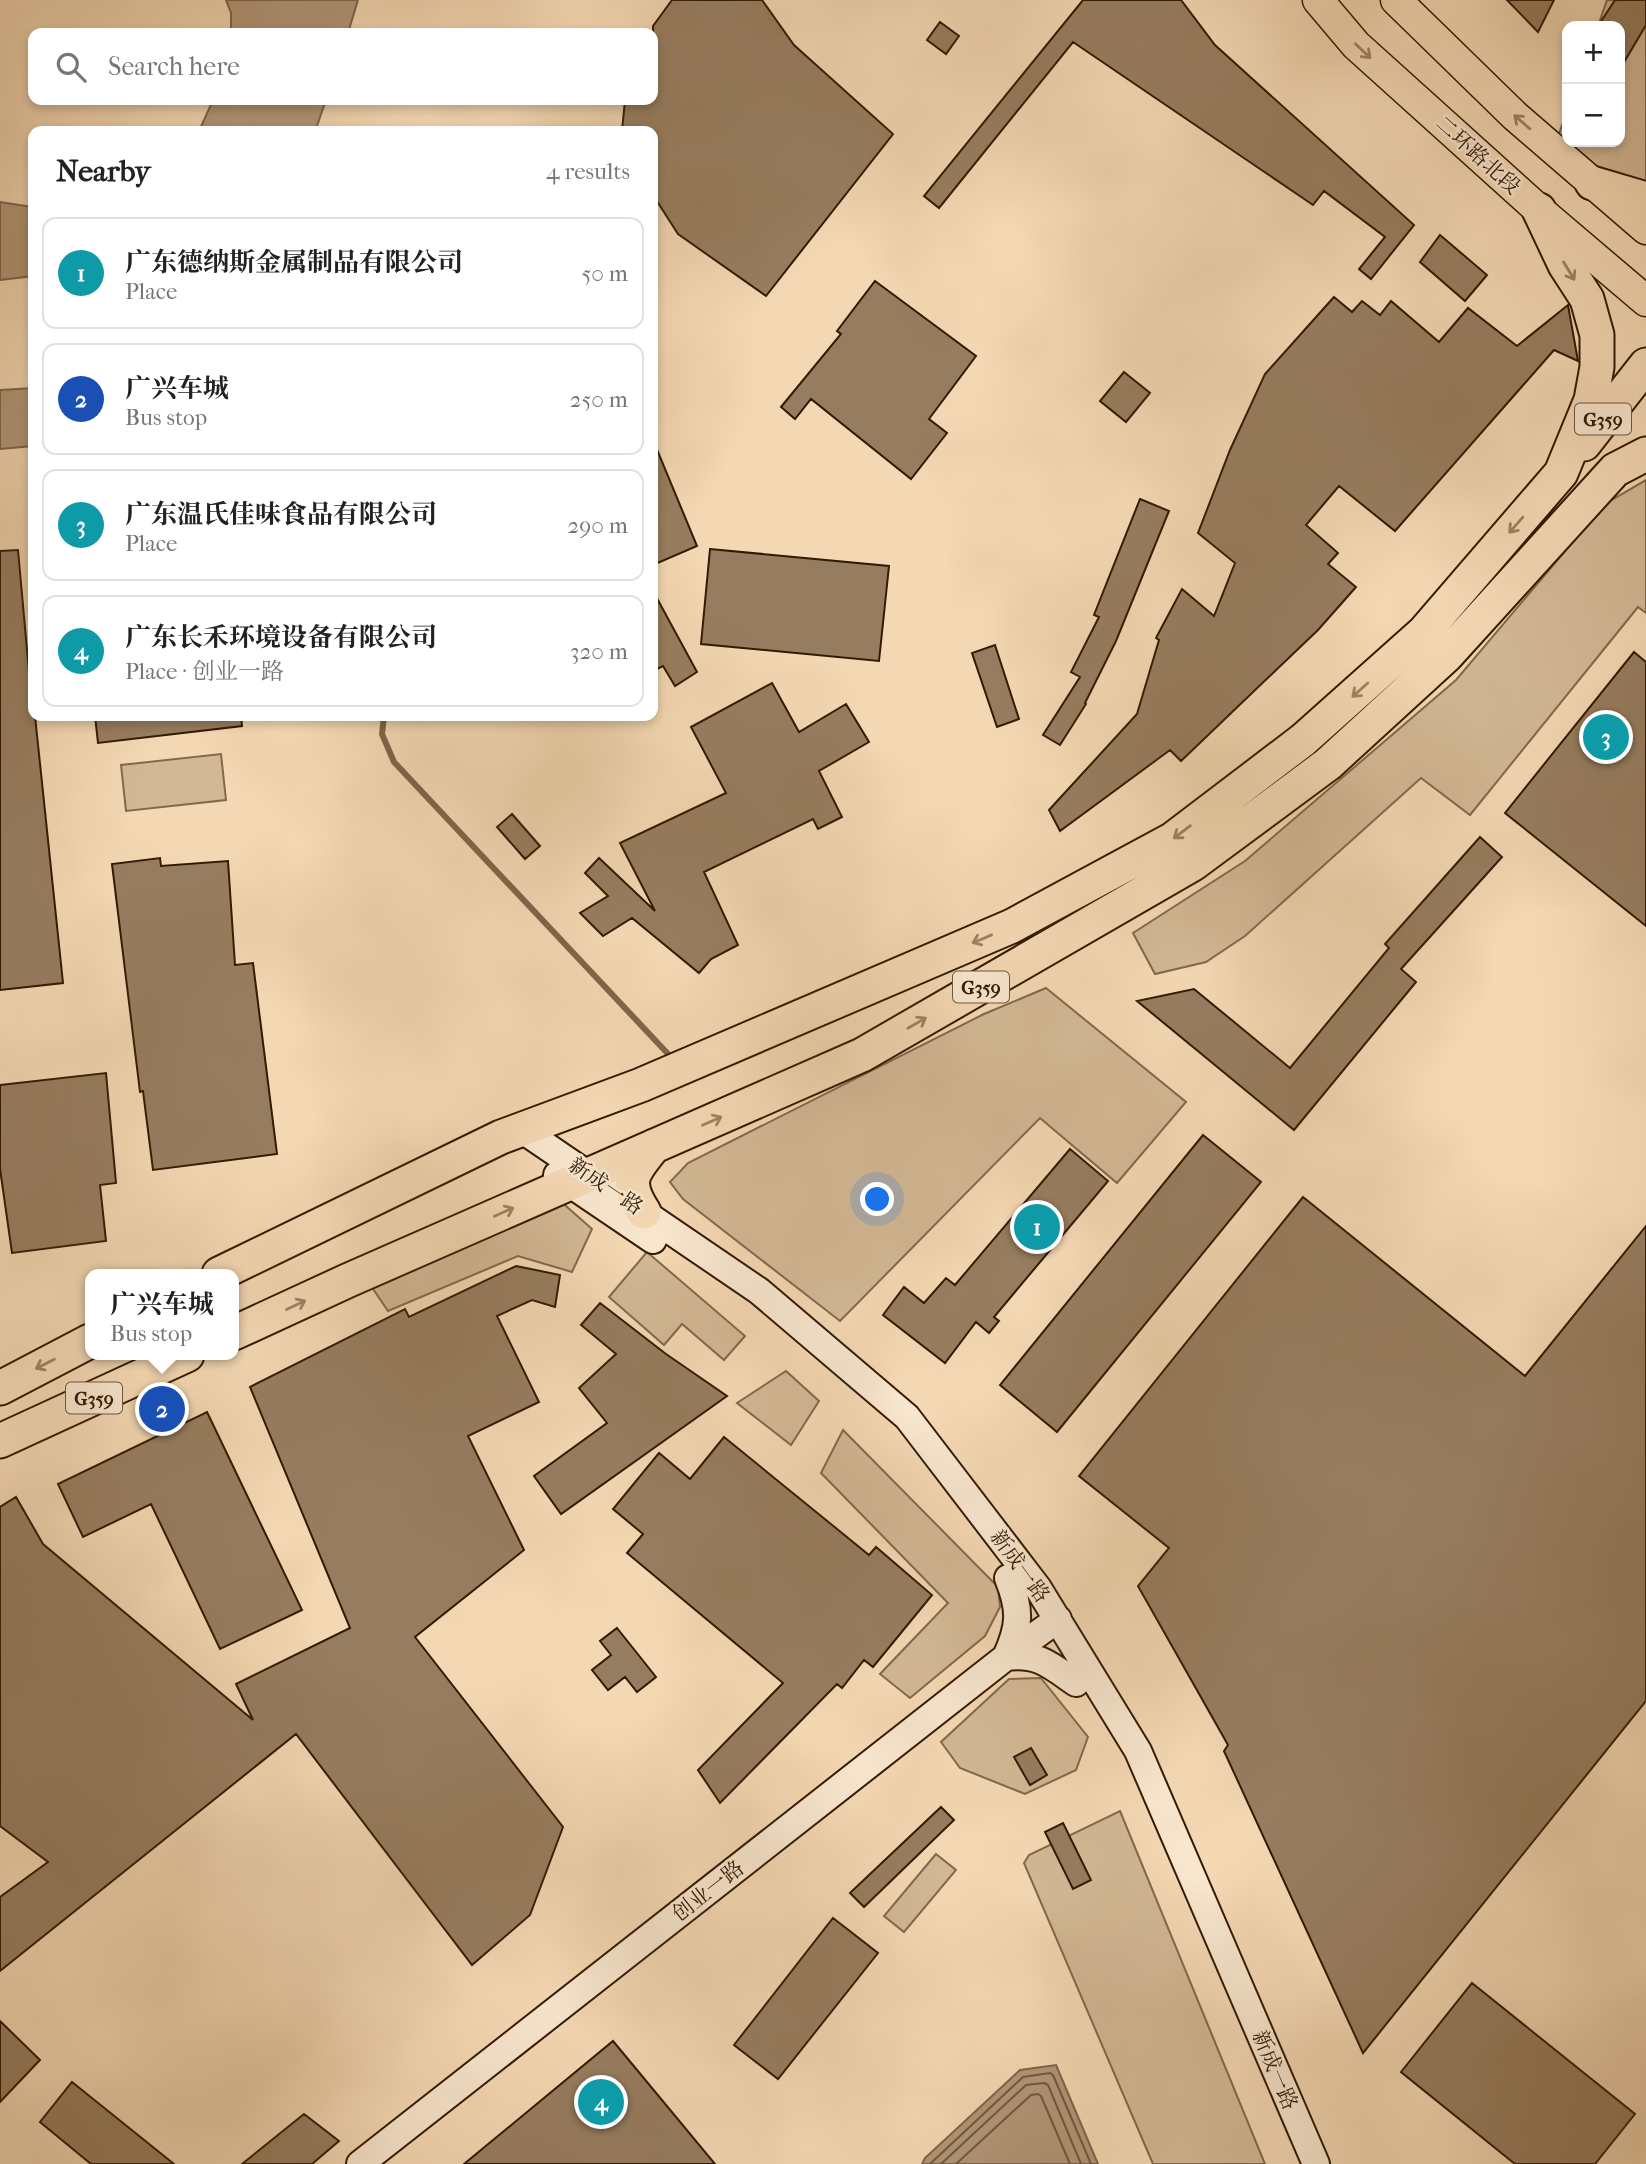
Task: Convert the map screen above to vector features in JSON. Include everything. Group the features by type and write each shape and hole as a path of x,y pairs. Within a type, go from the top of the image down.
{"highway":[{"path":"1592,183 1646,199"},
{"path":"1539,209 1565,265 1587,299 1597,335 1597,367 1591,400 1561,473"},
{"name":"G359","path":"229,1269 511,1133 641,1085 1012,926 1173,839 1303,740 1424,632 1561,473 1646,365"},
{"name":"G359","path":"239,1331 862,1055 1193,864 1328,764 1447,655 1615,470 1646,431"},
{"path":"1615,470 1646,454"},
{"path":"645,1212 632,1194 633,1177 654,1146"},
{"name":"G359","path":"0,1388 85,1344"},
{"name":"G359","path":"0,1441 176,1360"}],"main road":[{"name":"二环路北段","path":"1318,0 1356,45 1646,301"},
{"path":"1396,0 1515,116 1646,229"}],"street":[{"name":"新成一路","path":"511,1133 580,1179 748,1305 895,1430 1008,1578 1050,1624 1138,1751 1316,2164"},
{"name":"新成一路","path":"580,1179 645,1212 759,1291 908,1417 1038,1588 1050,1624 1076,1683 1123,1759 1297,2164"},
{"path":"1006,1657 1016,1634 1018,1614 1008,1578"},
{"name":"创业一路","path":"360,2164 1050,1624"},
{"path":"1006,1657 1023,1655 1038,1658 1076,1683"}],"shaded area":[{"path":"1607,0 1646,0 1646,204 1555,145 1562,125 1562,147 1625,147 1625,21 1600,21"},
{"path":"1646,480 1646,613 1638,607 1470,815 1421,778 1245,936 1206,962 1155,974 1133,933 1245,861 1456,680 1605,504"},
{"path":"221,754 226,800 126,811 121,765"},
{"path":"1046,988 1186,1102 1117,1183 1040,1118 840,1321 683,1199 670,1182 688,1163 984,1014"},
{"path":"558,1199 592,1229 572,1272 518,1256 388,1311 367,1280"},
{"path":"647,1252 745,1336 724,1360 682,1324 664,1345 609,1297"},
{"path":"786,1371 819,1401 791,1445 737,1403"},
{"path":"843,1430 998,1587 1000,1607 985,1636 910,1698 880,1674 948,1603 821,1473"},
{"path":"1041,1678 1088,1737 1076,1770 1025,1794 960,1768 941,1742 1009,1679"},
{"path":"1120,1811 1265,2164 1153,2164 1024,1863 1029,1855"},
{"path":"936,1854 956,1870 904,1932 884,1916"}],"water":[{"path":"226,0 358,0 350,28 231,28 231,13"},
{"path":"211,105 324,105 317,126 201,126"},
{"path":"0,202 28,206 28,277 0,280"},
{"path":"28,388 28,446 0,449 0,390"},
{"path":"1056,2065 1098,2164 922,2164 925,2158 1020,2070"}],"building":[{"path":"672,0 762,0 794,45 893,134 766,296 678,234 658,203 658,126 622,126 625,105 658,105 658,28 653,26"},
{"path":"1083,0 1181,0 1215,45 1414,225 1371,279 1359,269 1385,237 1324,191 1313,205 1073,42 939,208 924,196"},
{"path":"1507,0 1554,0 1538,32"},
{"path":"1615,0 1646,0 1646,25 1625,61 1625,21 1601,21"},
{"path":"940,22 959,36 946,54 927,40"},
{"path":"1440,235 1487,275 1465,301 1420,262"},
{"path":"875,281 976,356 929,419 947,433 911,479 811,399 795,419 781,407 841,334 837,331"},
{"path":"1334,297 1352,312 1362,301 1380,315 1391,301 1439,342 1468,308 1517,346 1568,305 1578,361 1554,350 1395,531 1339,486 1306,525 1338,553 1328,564 1356,587 1318,630 1181,761 1170,750 1060,831 1049,810 1137,714 1159,640 1156,638 1182,589 1214,616 1235,563 1198,533 1230,450 1265,374"},
{"path":"1124,372 1150,393 1126,422 1100,401"},
{"path":"658,452 697,546 658,563"},
{"path":"1140,499 1169,511 1116,641 1086,704 1060,745 1043,735 1080,677 1071,672 1099,617 1094,615"},
{"path":"710,549 889,566 879,661 701,644"},
{"path":"18,550 28,661 28,721 36,721 63,983 0,990 0,551"},
{"path":"658,600 697,672 675,686 663,666 658,668"},
{"path":"995,645 1019,719 997,727 972,653"},
{"path":"1634,652 1646,662 1646,926 1505,813"},
{"path":"772,683 799,732 846,704 869,742 819,771 842,817 818,829 813,819 704,872 738,945 711,959 699,973 632,918 603,936 580,913 608,896 585,873 599,858 655,911 620,843 726,793 691,727"},
{"path":"96,721 242,721 242,726 98,743"},
{"path":"512,814 540,846 525,859 497,827"},
{"path":"1480,837 1502,857 1401,969 1416,982 1294,1130 1137,1001 1194,989 1290,1068 1389,948 1385,944"},
{"path":"160,858 161,866 228,861 235,965 253,963 277,1154 153,1170 143,1091 140,1092 112,864"},
{"path":"106,1073 116,1183 100,1185 106,1241 12,1253 0,1169 0,1085"},
{"path":"1203,1135 1261,1182 1057,1432 1000,1385"},
{"path":"1070,1149 1108,1181 994,1317 999,1321 989,1333 976,1322 945,1363 883,1315 904,1287 924,1303 946,1278 955,1285"},
{"path":"1303,1197 1525,1376 1646,1226 1646,1701 1363,2053 1224,1751 1228,1745 1138,1586 1169,1548 1079,1476"},
{"path":"516,1266 560,1275 555,1307 532,1300 497,1316 539,1402 468,1436 524,1550 415,1637 563,1827 530,1915 472,1965 296,1734 0,1971 0,1897 48,1862 0,1826 0,1507 16,1497 43,1544 253,1720 236,1684 350,1628 250,1387 405,1309 409,1317"},
{"path":"600,1303 666,1354 727,1396 561,1514 534,1476 607,1423 579,1388 616,1354 581,1325"},
{"path":"207,1412 302,1610 220,1649 151,1504 83,1537 58,1484"},
{"path":"724,1437 869,1555 876,1547 932,1595 873,1667 864,1660 842,1688 837,1684 720,1803 698,1770 783,1683 627,1553 643,1534 613,1509 659,1453 690,1479"},
{"path":"617,1628 656,1677 637,1692 625,1677 608,1690 592,1670 611,1655 600,1641"},
{"path":"1031,1748 1047,1775 1030,1785 1014,1757"},
{"path":"941,1807 954,1820 864,1907 850,1893"},
{"path":"1063,1823 1091,1880 1073,1889 1045,1832"},
{"path":"833,1918 878,1953 778,2079 734,2045"},
{"path":"1472,1983 1635,2114 1595,2164 1515,2164 1401,2072"},
{"path":"0,2021 40,2060 0,2102"},
{"path":"613,2041 715,2164 464,2164"},
{"path":"72,2082 174,2164 91,2164 40,2122"},
{"path":"304,2114 339,2141 312,2164 242,2164"}],"waterway":[{"path":"383,721 382,734 394,762 670,1056"}],"place":[{"name":"广东温氏佳味食品有限公司","path":"1606,737"},
{"name":"广东德纳斯金属制品有限公司","path":"1037,1227"},
{"name":"广兴车城","path":"162,1409"},
{"name":"广东长禾环境设备有限公司","path":"601,2102"}]}
